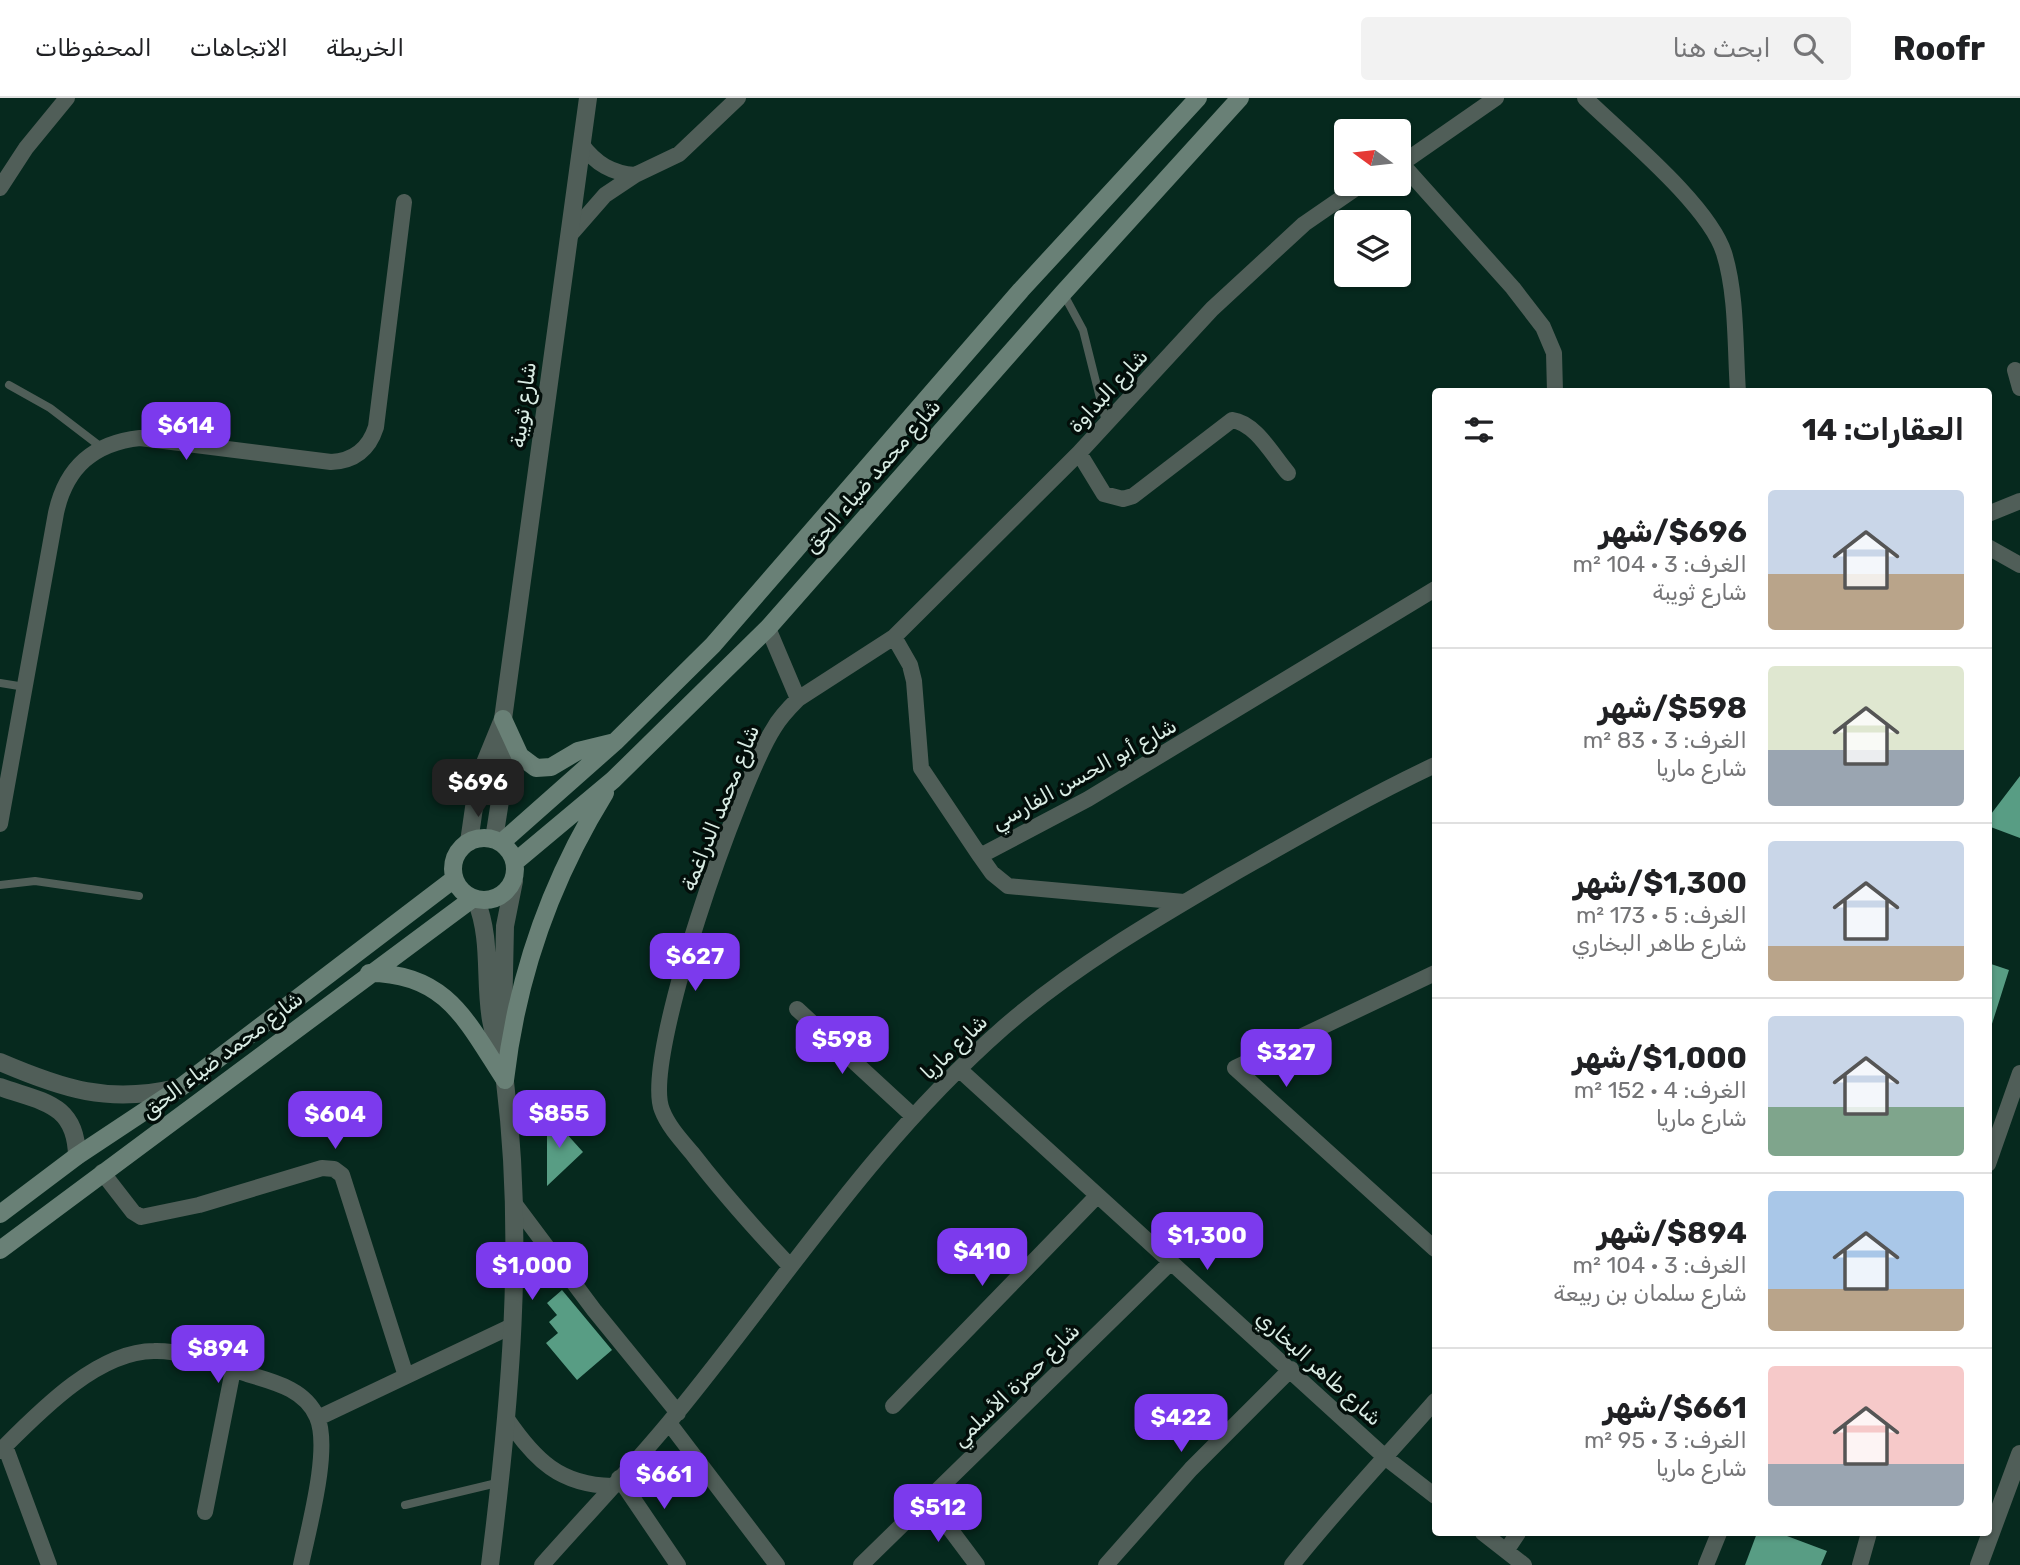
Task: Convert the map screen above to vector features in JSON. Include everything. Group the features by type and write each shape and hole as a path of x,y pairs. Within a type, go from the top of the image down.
{"main road":[{"name":"شارع محمد ضياء الحق","path":"498,841 615,742 713,645 1021,290 1198,98"},
{"name":"شارع محمد ضياء الحق","path":"515,862 613,780 768,628 1063,293 1240,98"},
{"path":"503,719 520,756 536,768 551,767 578,751 615,742"},
{"path":"505,1080 512,1023 541,921 561,872 613,780"},
{"path":"498,841 515,862 514,881 502,895 488,901 464,894 454,879 457,854 469,842 498,841"},
{"name":"شارع محمد ضياء الحق","path":"0,1214 77,1156 181,1087 454,879"},
{"name":"شارع محمد ضياء الحق","path":"0,1250 369,973 474,899"},
{"path":"355,956 369,973 402,975 442,995 467,1021 505,1080"}],"street":[{"path":"1,186 32,140 67,98"},
{"name":"شارع ثويبة","path":"498,841 503,782 503,719 588,98"},
{"path":"570,235 605,195 635,175 679,154 724,103 738,98"},
{"path":"1411,157 1496,98"},
{"path":"1585,98 1687,199 1715,235 1724,253 1731,299 1738,388"},
{"path":"582,145 599,164 610,170 635,175"},
{"path":"1411,177 1513,288 1544,327 1554,353 1555,388"},
{"name":"شارع البداوة","path":"894,637 1079,453 1212,309 1262,261 1328,205 1343,196"},
{"path":"0,824 61,493 77,466 101,447 140,438 331,462 348,460 362,451 376,427 404,202"},
{"path":"2015,370 2020,388"},
{"path":"1079,453 1104,494 1123,499 1133,496 1232,420 1242,422 1250,428 1288,473"},
{"path":"1992,512 2020,501"},
{"path":"1992,549 2020,565"},
{"name":"شارع أبو الحسن الفارسي","path":"894,637 912,673 921,768 980,856 1088,799 1432,591"},
{"path":"768,628 798,699 894,637"},
{"name":"شارع محمد الدراغمة","path":"789,1265 722,1191 674,1131 661,1109 657,1086 665,1032 726,839 764,745 774,726 798,699"},
{"name":"شارع ثويبة","path":"469,842 478,780 503,719"},
{"name":"شارع ماريا","path":"542,1565 673,1418 789,1265 913,1116 1049,990 1184,902 1432,767"},
{"path":"980,856 992,873 1008,886 1184,902"},
{"path":"498,1040 503,1021 505,926 514,881"},
{"path":"474,899 486,933 490,1011 505,1080 514,1203 507,1419 491,1565"},
{"path":"1432,974 1235,1068 1432,1246"},
{"path":"796,1009 913,1116"},
{"path":"1,1061 50,1084 106,1096 152,1094 181,1087"},
{"name":"شارع طاهر البخاري","path":"960,1070 1169,1264 1291,1369 1386,1458 1432,1494"},
{"path":"1992,1153 2020,1073"},
{"path":"0,1087 54,1107 67,1115 74,1128 77,1156"},
{"path":"102,1172 133,1212 141,1217 198,1205 322,1168 334,1169 342,1175 356,1210 405,1376"},
{"path":"893,1406 1097,1196"},
{"path":"514,1203 673,1418 777,1565"},
{"name":"شارع حمزة الأسلمي","path":"861,1565 1169,1264"},
{"path":"318,1418 512,1326"},
{"path":"49,1565 3,1448 93,1369 126,1356 157,1350 233,1370 292,1390 302,1396 318,1418 321,1431 320,1466 301,1565"},
{"path":"1105,1565 1191,1469 1291,1369"},
{"path":"205,1512 233,1370"},
{"path":"1292,1565 1355,1487 1386,1458 1432,1404"},
{"path":"507,1419 525,1445 548,1466 577,1482 615,1482 678,1565"},
{"path":"1992,1530 2020,1454"},
{"path":"929,1501 977,1565"},
{"path":"1487,1536 1524,1565"},
{"path":"1506,1551 1516,1536"},
{"path":"1706,1565 1718,1536"},
{"path":"1860,1565 1868,1536"},
{"path":"1979,1565 1990,1536"}],"lane":[{"path":"1063,293 1083,330 1106,424"},
{"path":"9,386 50,408 101,447"},
{"path":"0,683 25,687"},
{"path":"0,885 35,881 139,896"},
{"path":"405,1505 501,1482"}],"building":[{"path":"2020,776 2020,838 1992,828 1992,813"},
{"path":"1992,964 2009,970 1992,1024"},
{"path":"547,1112 583,1152 547,1186"},
{"path":"562,1290 612,1350 577,1380 546,1343 558,1333 549,1322 557,1315 547,1303"},
{"path":"1756,1536 1787,1536 1827,1551 1821,1565 1745,1565"}]}
